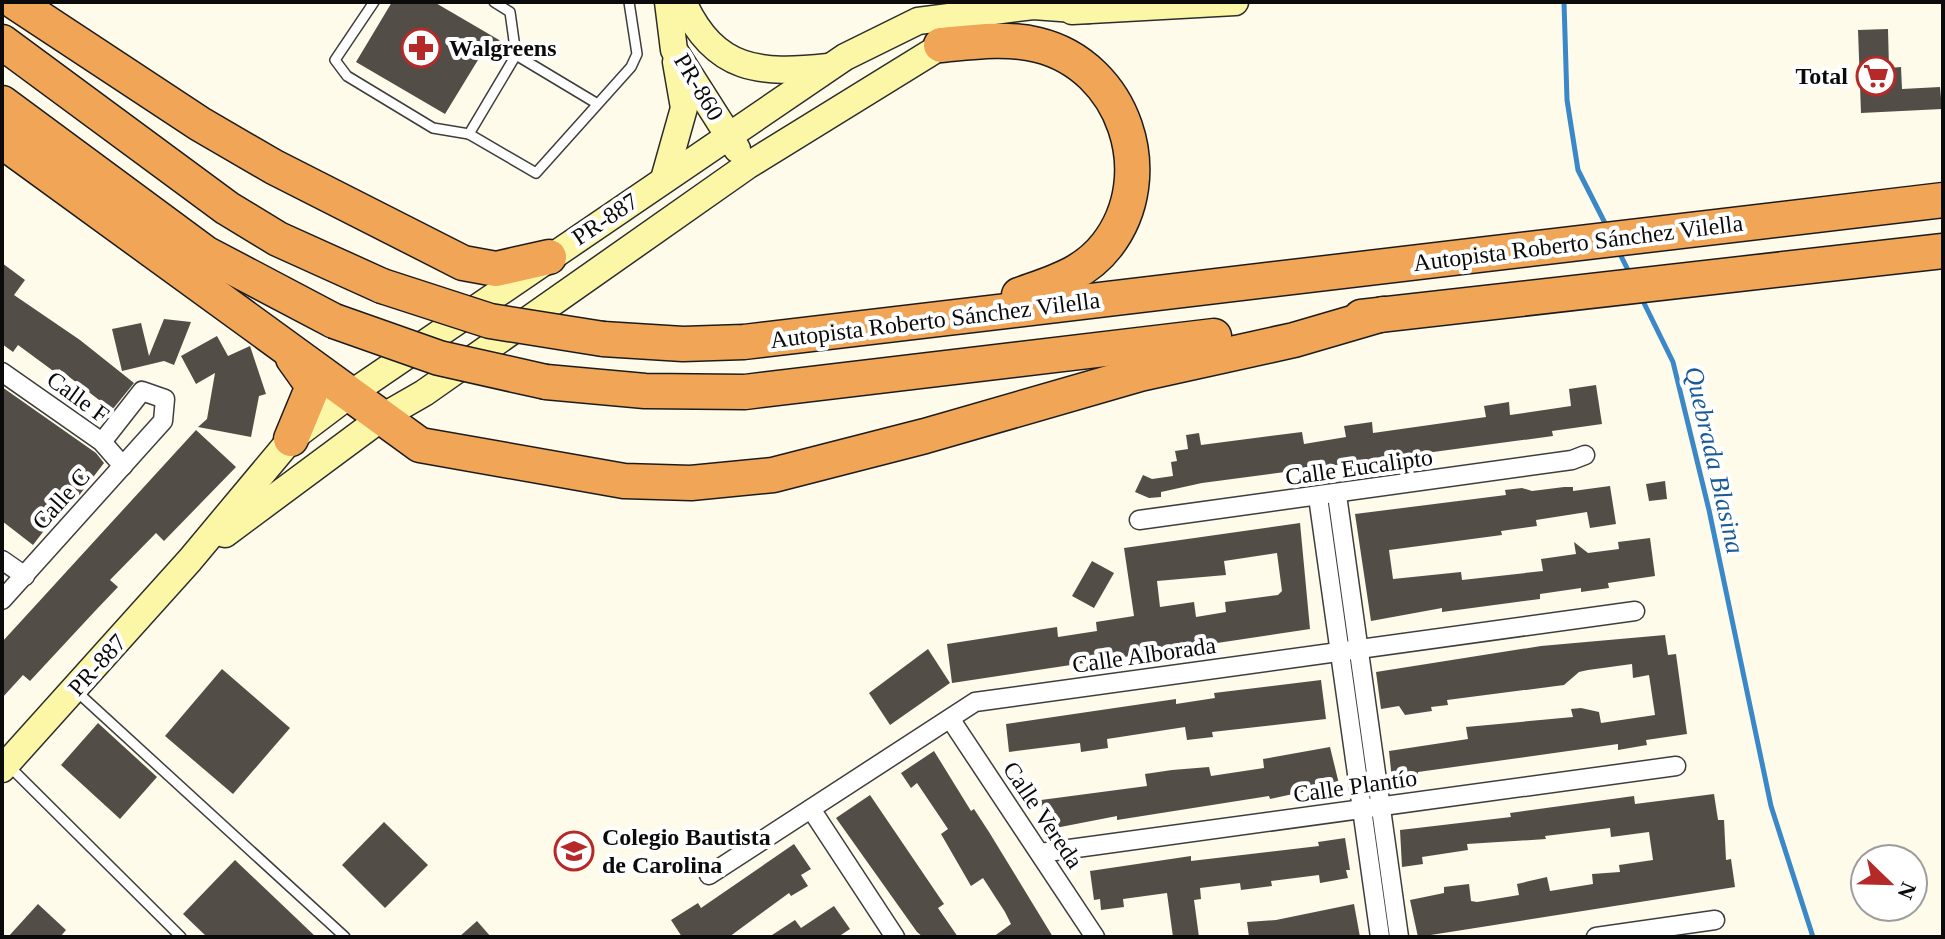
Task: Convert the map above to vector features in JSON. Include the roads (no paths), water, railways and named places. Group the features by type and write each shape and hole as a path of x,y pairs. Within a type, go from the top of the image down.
{"highway":[{"path":"15,2 200,124 274,167 463,263 496,269 549,257"},
{"path":"951,21 1016,42 1037,44 1067,56 1107,91 1123,118 1133,153 1132,183 1125,213 1106,246 1091,261 1050,286 968,314"},
{"name":"Autopista Roberto Sánchez Vilella","path":"2,42 227,208 290,245 382,286 490,321 603,339 683,344 744,342 1943,200"},
{"name":"Autopista Roberto Sánchez Vilella","path":"2,103 205,253 334,321 439,358 546,382 645,391 745,392 1383,314 1561,297 1943,251"},
{"path":"2,141 420,445 624,481 729,481 773,475 925,436 1140,374 1294,340 1383,314"},
{"path":"1706,228 1754,206 1943,179"},
{"path":"1881,259 1943,258"},
{"path":"1881,259 1943,267"},
{"path":"288,351 309,376 313,386 291,439"}],"street":[{"name":"PR-860","path":"668,2 674,50 747,166"},
{"path":"683,2 705,37 739,65 761,71 831,66"},
{"name":"PR-887","path":"4,766 190,560 291,439 352,393 831,66 918,21 951,21 965,33 1052,12 1235,2"},
{"name":"PR-887","path":"190,560 384,416 424,393 951,21"},
{"path":"664,179 684,108 674,50"},
{"name":"Calle F","path":"2,372 102,442 123,466"},
{"name":"Calle C","path":"2,600 163,421 165,399 142,391 102,442"},
{"name":"Calle Eucalipto","path":"1139,520 1327,496 1572,460 1585,455"},
{"path":"1327,496 1371,808 1380,937"},
{"path":"2,560 25,576"},
{"name":"Calle Alborada","path":"709,875 975,702 1635,611"},
{"name":"Calle Vereda","path":"951,720 1095,937"},
{"name":"Calle Plantío","path":"1040,853 1676,766"},
{"path":"1371,808 1399,937"},
{"path":"811,809 895,937"},
{"path":"1596,937 1715,920"}],"lane":[{"path":"374,2 335,60 347,76 433,128 469,134 536,173 631,67 637,54 629,2"},
{"path":"469,134 516,55 510,12 494,2"},
{"path":"516,55 596,103"},
{"path":"75,690 345,937"},
{"path":"4,766 181,937"}],"waterway":[{"name":"Quebrada Blasina","path":"1564,2 1567,100 1578,170 1608,229"},
{"name":"Quebrada Blasina","path":"1619,252 1631,276"},
{"name":"Quebrada Blasina","path":"1642,299 1673,362 1709,510 1771,806 1813,937"}],"place":[{"name":"Walgreens","path":"421,48"},
{"name":"Total","path":"1876,76"},
{"name":"Colegio Bautista de Carolina","path":"574,851"}]}
